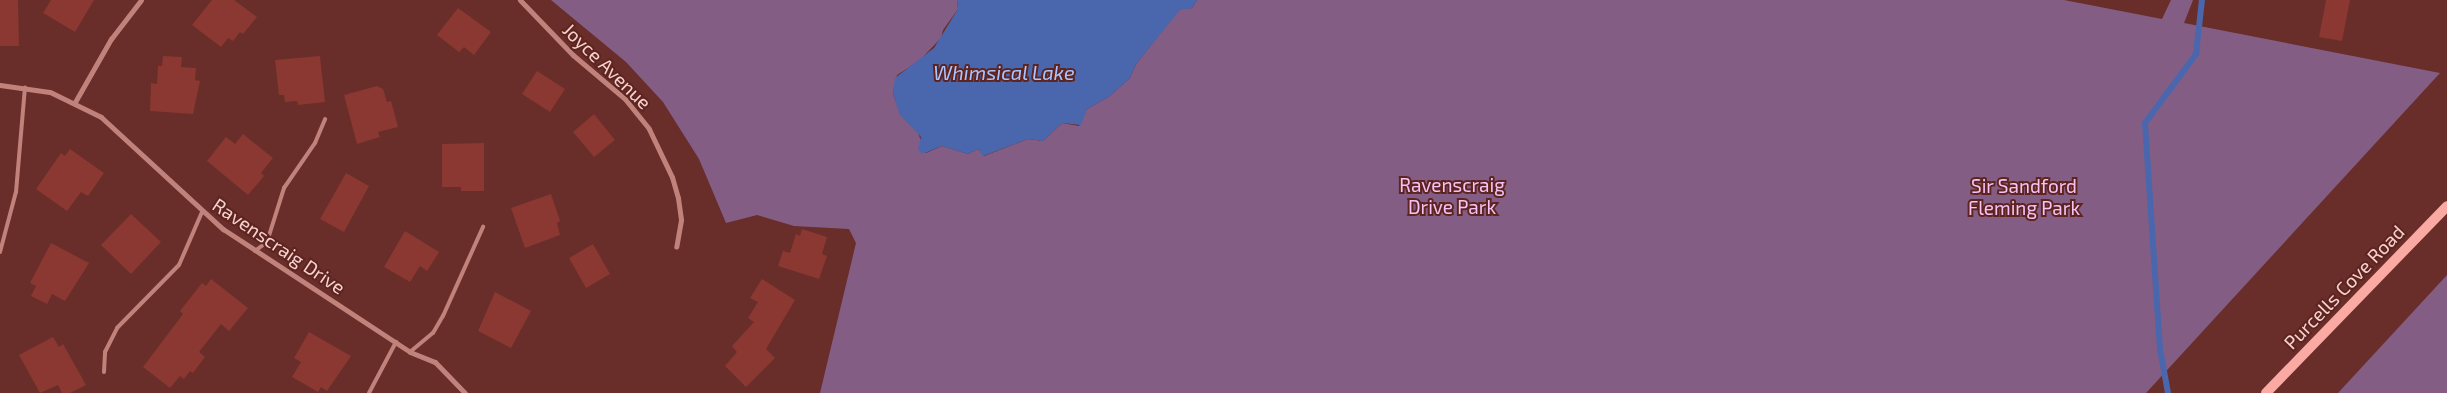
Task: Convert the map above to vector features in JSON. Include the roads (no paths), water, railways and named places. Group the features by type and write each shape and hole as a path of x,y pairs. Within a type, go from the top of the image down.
{"main road":[{"name":"Purcells Cove Road","path":"2266,393 2447,206"}],"street":[{"path":"75,102 111,39 141,0"},
{"name":"Joyce Avenue","path":"520,0 572,56 625,99 649,129 672,177 678,198 681,220 676,248"},
{"name":"Ravenscraig Drive","path":"0,85 25,87 75,102 116,129 202,212 255,251 410,352 435,362 465,393"}],"lane":[{"path":"0,252 16,192 25,87"},
{"path":"255,251 268,242 284,188 315,143 325,119"},
{"path":"104,372 106,352 114,334 179,265 202,212"},
{"path":"410,352 433,333 443,316 482,227"},
{"path":"369,393 396,342"}],"water":[{"name":"Whimsical Lake","path":"957,0 1197,0 1192,8 1180,10 1136,64 1130,78 1110,96 1087,109 1081,125 1062,123 1043,141 1028,139 983,156 978,149 968,154 942,146 922,154 918,149 921,137 900,115 893,93 895,78 934,48 958,9"}],"waterway":[{"path":"2168,393 2160,349 2145,123 2196,54 2202,0"}],"park label":[{"name":"Ravenscraig Drive Park","path":"1452,196"},
{"name":"Sir Sandford Fleming Park","path":"2024,197"}]}
